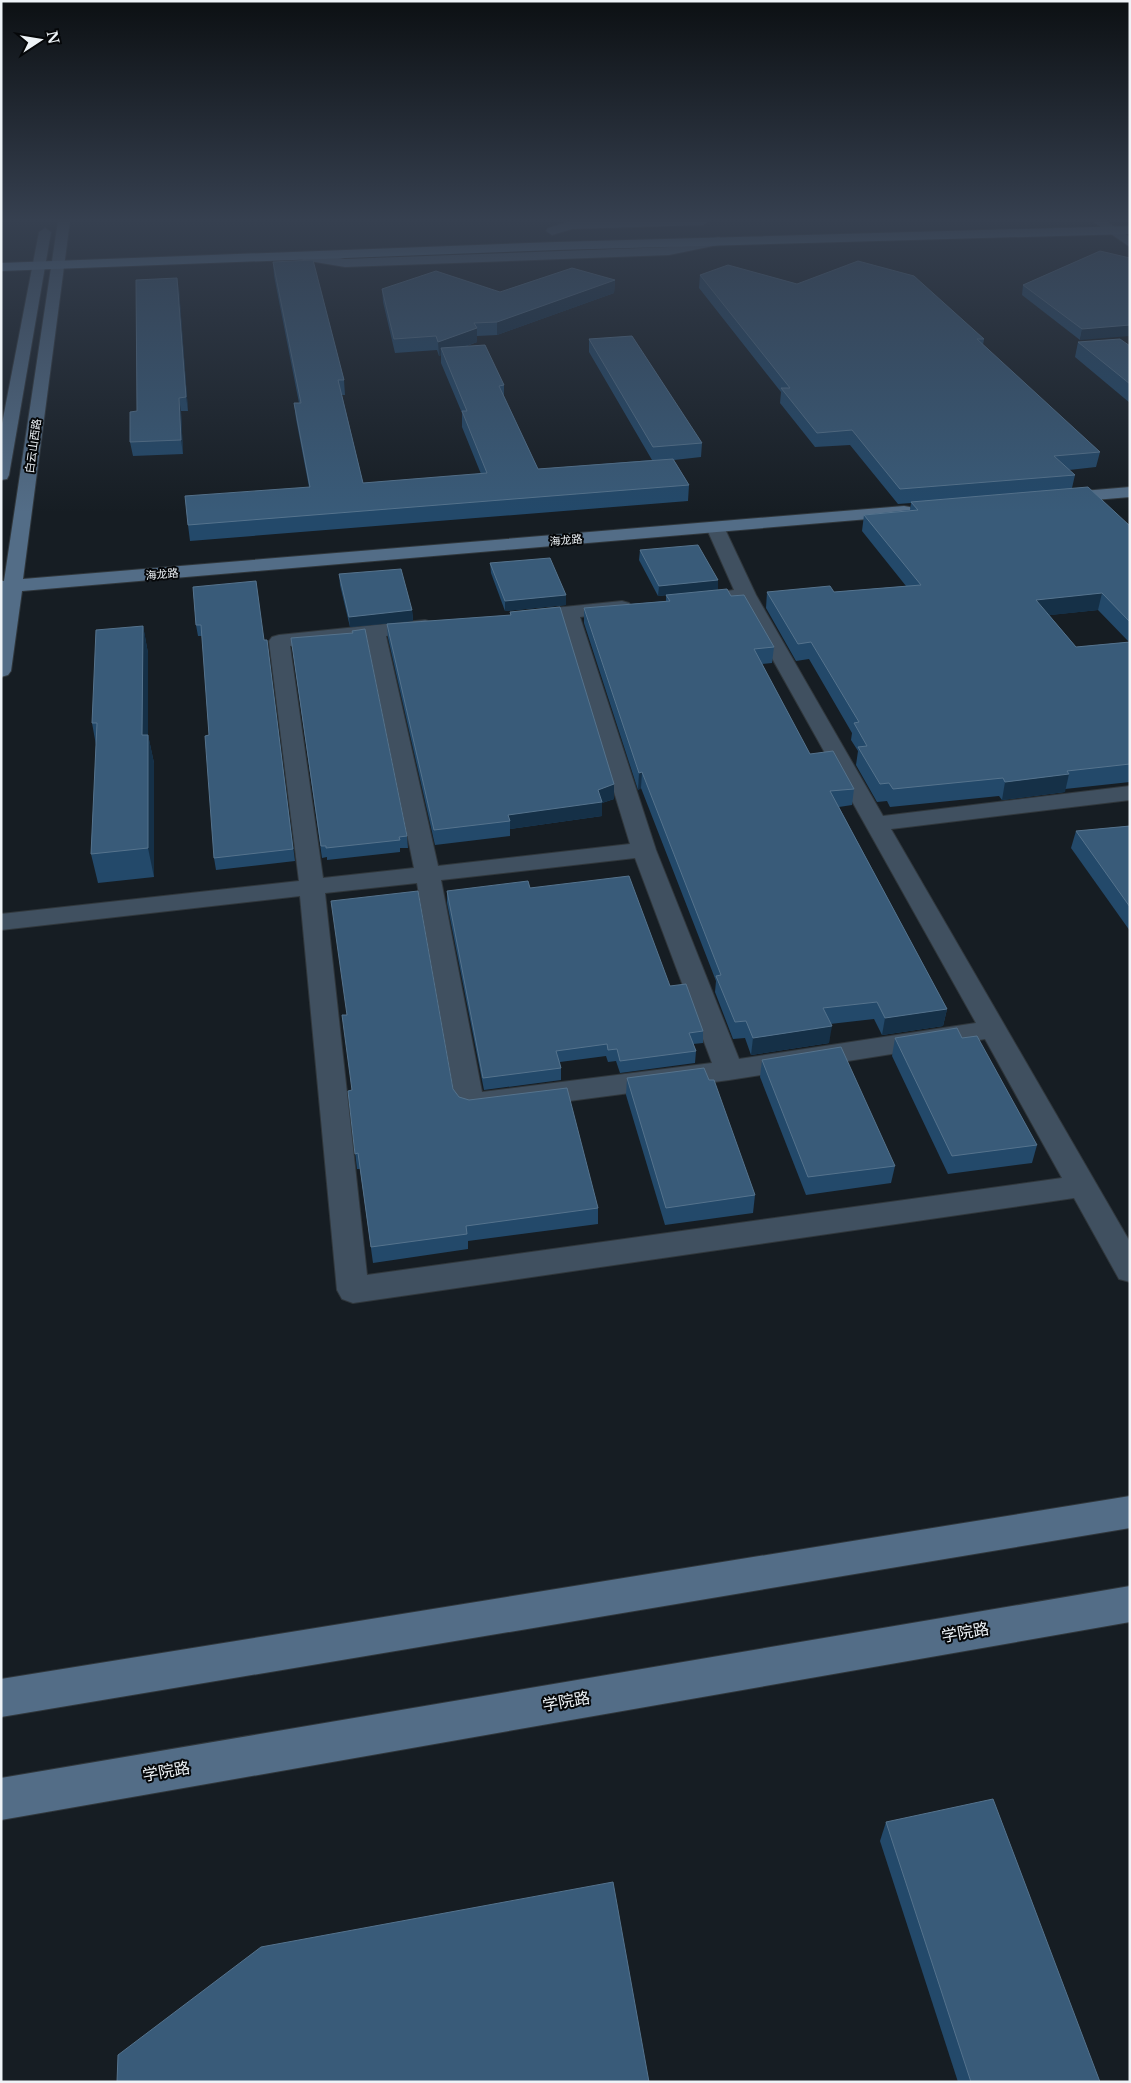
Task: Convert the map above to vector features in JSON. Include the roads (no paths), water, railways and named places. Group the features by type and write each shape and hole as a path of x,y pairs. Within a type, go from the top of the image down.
{"main road":[{"name":"白云山西路","path":"1,475 30,318"},
{"name":"白云山西路","path":"1,671 7,587 50,318"},
{"path":"1041,500 1130,492"},
{"name":"海龙路","path":"7,587 922,510"},
{"path":"1,1698 1130,1512"},
{"name":"学院路","path":"1,1799 1130,1604"}],"street":[{"path":"715,527 746,595 1130,1270"},
{"path":"687,601 746,595"},
{"path":"511,618 638,606"},
{"path":"569,612 644,850 729,1070"},
{"path":"443,625 279,641 312,888 353,1290 1082,1186"},
{"path":"375,631 428,875 470,1104 729,1070 993,1028"},
{"path":"876,824 1130,793"},
{"path":"1,922 644,850"}]}
